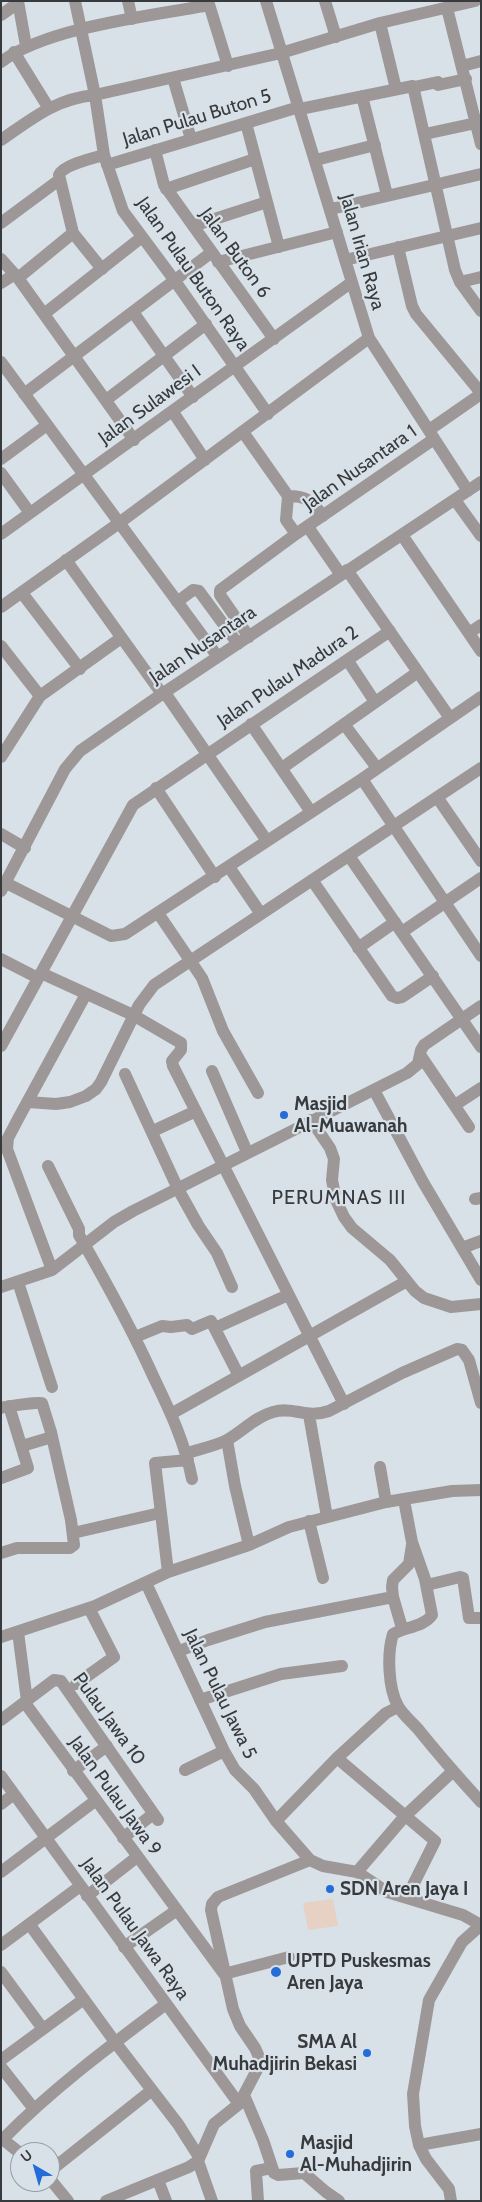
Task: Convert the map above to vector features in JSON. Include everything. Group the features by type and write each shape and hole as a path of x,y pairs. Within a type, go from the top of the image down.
{"street":[{"name":"Jalan Pulau Buton Raya","path":"75,1 95,95 106,160 123,211 206,324 268,414"},
{"path":"128,1 132,19"},
{"name":"Jalan Irian Raya","path":"266,1 331,208 369,338 468,491"},
{"path":"325,1 336,37"},
{"path":"1,140 48,107 78,97 95,95 282,53 380,23 475,1"},
{"path":"1,15 18,2 26,46"},
{"path":"1,62 26,46 82,30 209,3 228,66"},
{"path":"447,8 477,118 481,144"},
{"path":"380,23 396,89"},
{"path":"14,52 48,107"},
{"path":"462,66 481,61"},
{"path":"173,78 191,140"},
{"name":"Jalan Pulau Buton 5","path":"59,180 59,174 62,170 155,150 299,108 396,89 438,82 438,85 466,79"},
{"path":"413,87 460,282 481,311"},
{"path":"362,96 386,195"},
{"path":"425,134 477,118"},
{"path":"246,123 279,247"},
{"path":"316,160 375,145"},
{"path":"155,150 166,189 255,159"},
{"path":"331,208 481,174"},
{"path":"1,223 59,180 73,233 102,269"},
{"name":"Jalan Buton 6","path":"166,189 274,339"},
{"path":"193,226 267,202"},
{"path":"345,260 481,228"},
{"path":"24,394 175,281 215,257 279,247 337,232"},
{"path":"1,283 16,276 73,233"},
{"path":"44,314 142,237"},
{"path":"398,247 412,306 416,314 481,393"},
{"path":"1,259 44,314 134,440"},
{"path":"460,282 481,277"},
{"name":"Jalan Sulawesi I","path":"1,534 352,282"},
{"path":"133,312 193,397"},
{"path":"106,400 206,324"},
{"path":"1,607 119,524 369,338"},
{"path":"1,362 218,657"},
{"name":"Jalan Nusantara 1","path":"244,640 220,595 220,590 431,435 481,393"},
{"path":"173,412 206,460"},
{"path":"1,459 47,425"},
{"path":"243,432 288,496 285,510 286,520 296,534"},
{"path":"1,473 30,513"},
{"name":"Jalan Nusantara","path":"3,887 65,769 74,756 91,742 481,482"},
{"path":"288,496 299,496 313,502 323,516"},
{"path":"455,500 481,536"},
{"name":"Jalan Nusantara 1","path":"308,527 390,631 450,718"},
{"path":"402,535 481,651"},
{"path":"66,560 121,638 208,754 267,841"},
{"path":"177,602 193,590 199,591 244,640"},
{"path":"22,592 80,669"},
{"path":"469,633 481,625"},
{"name":"Jalan Pulau Madura 2","path":"1,1046 6,1027 39,976 133,804 390,631"},
{"path":"1,757 40,696 121,638"},
{"path":"3,652 40,696"},
{"path":"348,661 375,702"},
{"path":"282,768 418,672"},
{"path":"3,887 72,916 100,931 117,936 125,934 362,780 481,697"},
{"path":"252,724 311,812"},
{"path":"344,724 377,768"},
{"path":"28,1102 56,1104 70,1102 86,1096 96,1089 133,1015 146,993 154,985 481,768"},
{"path":"362,780 445,902 479,948"},
{"path":"156,788 215,877"},
{"path":"437,797 481,861"},
{"path":"1,834 25,848"},
{"path":"349,856 481,1047"},
{"path":"229,867 261,914"},
{"path":"358,948 445,902 481,878"},
{"path":"312,880 387,991 397,998 402,997 433,976"},
{"path":"158,913 191,960 208,990 223,1031 258,1093"},
{"path":"1,959 133,1015 182,1043 181,1050 172,1061 173,1066 344,1404"},
{"path":"52,1270 8,1156 5,1137 28,1102 86,994"},
{"path":"1,1287 52,1270 114,1222 247,1152 414,1069 418,1064 424,1044 481,1006"},
{"path":"421,1056 470,1127"},
{"path":"212,1071 247,1152"},
{"path":"125,1074 153,1131 178,1189 218,1253 232,1287"},
{"path":"455,1106 481,1088"},
{"path":"374,1090 423,1182 481,1280"},
{"path":"153,1131 196,1112"},
{"path":"311,1120 330,1148 334,1159 332,1180 336,1200 352,1228 390,1260 415,1291 424,1298 441,1304 467,1306 481,1304"},
{"path":"48,1166 79,1229 78,1234 135,1337 171,1414 188,1456 192,1479"},
{"path":"462,1248 481,1241"},
{"path":"171,1414 407,1281"},
{"path":"18,1282 52,1387"},
{"path":"215,1328 288,1295"},
{"path":"135,1337 164,1326 187,1325 192,1329 210,1321 238,1376"},
{"path":"168,1572 155,1463 188,1456 227,1440 259,1418 273,1412 297,1412 318,1415 452,1350 462,1350 475,1358 481,1402"},
{"path":"1,1478 28,1468 22,1446 5,1407 24,1406 42,1402 52,1437 74,1545 70,1548 17,1548 1,1553"},
{"path":"309,1415 327,1516"},
{"path":"22,1446 52,1437"},
{"path":"227,1440 235,1486 250,1545"},
{"path":"380,1467 386,1502"},
{"path":"1,1637 89,1608 168,1572 250,1545 279,1531 309,1521 386,1502 452,1491 481,1490"},
{"path":"404,1500 412,1542 427,1585 432,1615 426,1622 402,1628 393,1634 389,1652 389,1668 398,1706 452,1772 481,1802"},
{"path":"73,1533 160,1513"},
{"path":"309,1521 323,1578"},
{"path":"402,1628 393,1597 393,1580 409,1564 412,1542"},
{"path":"427,1585 460,1576 463,1578 469,1618 481,1618"},
{"name":"Jalan Pulau Jawa 5","path":"146,1582 224,1751 235,1770 254,1789 276,1821 310,1860"},
{"path":"179,1651 266,1622 393,1597"},
{"path":"76,1684 114,1657 89,1608"},
{"path":"18,1632 26,1702"},
{"path":"200,1700 281,1674 342,1666"},
{"name":"Pulau Jawa 10","path":"1,1720 54,1680 60,1681 156,1817 123,1838"},
{"name":"Jalan Pulau Jawa 9","path":"26,1702 73,1771 224,1974"},
{"path":"276,1821 337,1758 386,1713 398,1706"},
{"path":"73,1771 107,1746"},
{"path":"185,1770 224,1751"},
{"path":"337,1758 435,1841 407,1897"},
{"path":"357,1872 405,1816 452,1772"},
{"name":"Jalan Pulau Jawa Raya","path":"1,1776 166,2004 242,2100 263,2140 272,2168"},
{"path":"1,1804 14,1794"},
{"path":"1,1872 96,1801"},
{"path":"1,1945 137,1857"},
{"path":"106,2201 124,2198 188,2167 199,2159 214,2124 242,2100 257,2073 259,2057 236,2016 224,1974 211,1910 215,1899 310,1860 323,1866 357,1872 387,1892 463,1915 481,1925 462,1942 429,2000 413,2094 415,2126 419,2145 450,2195"},
{"path":"124,1947 176,1910"},
{"path":"30,1925 152,2090 199,2159 212,2201"},
{"path":"224,1974 289,1957"},
{"path":"3,1977 43,2029"},
{"path":"1,2060 84,1999"},
{"path":"4,2134 115,2042 166,2004"},
{"path":"1,2067 34,2110"},
{"path":"60,2163 152,2090"},
{"path":"419,2145 481,2134"},
{"path":"258,2201 256,2171 272,2168 276,2175 304,2173 339,2201"},
{"path":"158,2180 166,2201"},
{"path":"60,2191 68,2201"}],"shaded area":[{"path":"333,1899 338,1926 308,1930 303,1903"}],"place":[{"name":"Masjid Al-Muawanah","path":"284,1115"},
{"name":"SDN Aren Jaya I","path":"330,1889"},
{"name":"UPTD Puskesmas Aren Jaya","path":"276,1972"},
{"name":"SMA Al Muhadjirin Bekasi","path":"367,2053"},
{"name":"Masjid Al-Muhadjirin","path":"290,2154"}],"district":[{"name":"PERUMNAS III","path":"339,1198"}]}
